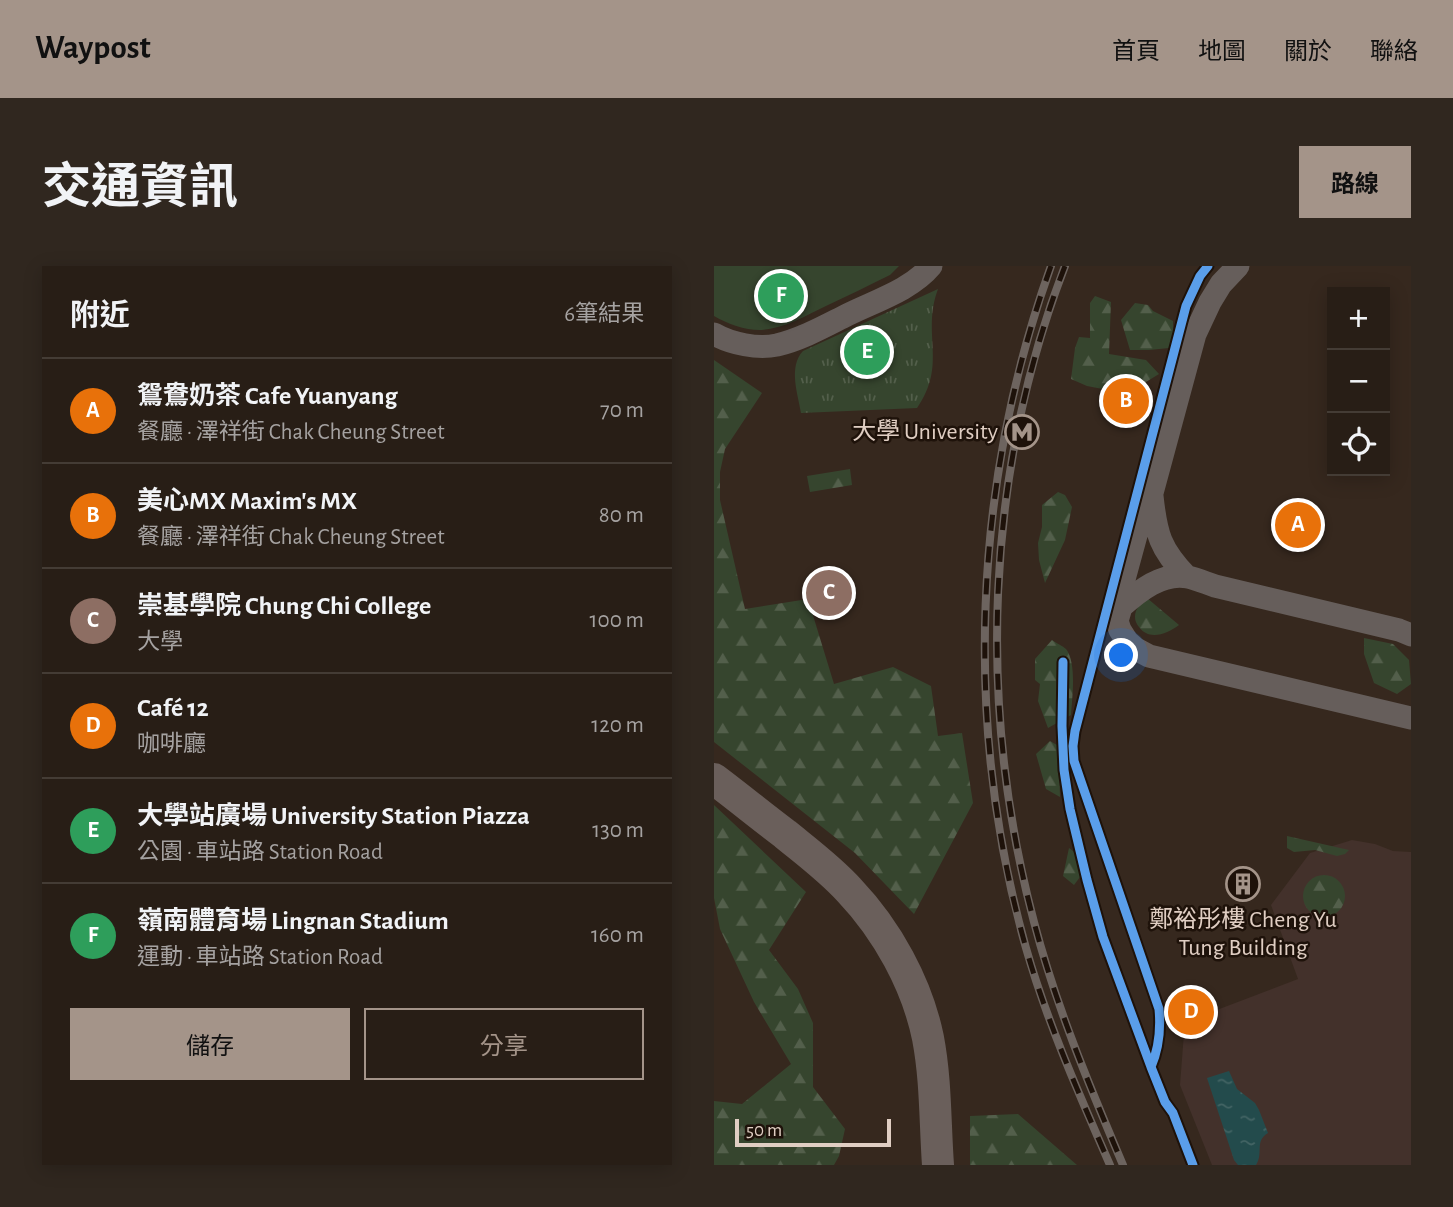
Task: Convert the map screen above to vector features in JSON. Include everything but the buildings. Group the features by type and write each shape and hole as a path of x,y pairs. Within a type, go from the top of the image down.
{"main road":[{"path":"714,779 818,860 872,915 890,943 909,980 928,1034 934,1080 938,1165"}],"street":[{"path":"714,334 738,343 757,346 776,345 802,337 907,286 931,266"},
{"path":"1238,266 1210,302 1195,334 1152,493 1138,528 1122,583 1121,607 1117,621 1120,630 1127,641 1149,656 1411,718"},
{"path":"1152,493 1158,536 1172,562 1187,577"},
{"path":"1121,607 1154,583 1169,577 1187,577 1411,635"}],"shaded area":[{"path":"1352,840 1393,851 1411,852 1411,1165 1212,1165 1180,1085 1184,1033 1180,1024 1298,979 1271,905 1310,853"}],"green space":[{"path":"714,266 899,266 890,275 802,318 786,325 760,330 736,326 714,316"},
{"path":"938,289 933,305 931,377 917,408 801,413 795,373 798,357 803,351"},
{"path":"1095,296 1111,302 1109,354 1146,360 1159,374 1141,385 1134,395 1087,386 1071,379 1079,337 1090,338 1090,303"},
{"path":"1135,303 1148,305 1153,311 1173,321 1169,348 1130,350 1121,320"},
{"path":"714,360 762,393 725,449 720,472 720,500 745,609 808,599 834,684 893,667 931,686 938,736 962,733 973,803 914,914 855,853 714,742"},
{"path":"850,469 852,485 810,492 807,476"},
{"path":"1058,492 1065,495 1072,507 1065,540 1045,583 1038,543 1042,527 1042,505"},
{"path":"1147,598 1179,625 1158,635 1143,631 1135,615 1138,607"},
{"path":"1364,638 1393,644 1409,660 1411,684 1397,694 1374,683 1364,654"},
{"path":"1052,640 1066,649 1069,655 1073,691 1071,715 1048,728 1038,701 1040,684 1035,680 1035,659"},
{"path":"1050,741 1057,745 1060,797 1046,789 1036,754"},
{"path":"714,805 806,892 769,950 798,989 813,1023 813,1087 845,1129 839,1156 834,1165 714,1165 714,1101 742,1104 791,1064 754,1002 720,929 714,898"},
{"path":"1287,836 1349,850 1337,856 1315,850 1294,852 1287,848"},
{"path":"1069,848 1078,855 1080,877 1074,885 1063,876"},
{"path":"1324,875 1339,881 1345,896 1339,911 1324,917 1309,911 1303,896 1309,881"},
{"path":"1018,1114 1077,1165 970,1165 970,1116"}],"water":[{"path":"1229,1071 1237,1089 1255,1103 1268,1133 1261,1140 1256,1165 1238,1165 1234,1160 1207,1078"}],"railway":[{"path":"1051,266 1025,348 1005,433 992,518 986,605 986,691 992,778 1006,864 1026,948 1075,1085 1110,1165"},
{"path":"1065,266 1038,345 1018,426 1005,508 998,591 998,675 1004,758 1016,841 1034,922 1063,1015 1123,1165"}],"cycle path":[{"path":"1151,1067 1159,1039 1159,1009 1074,761 1073,746 1186,306 1200,276 1208,266"},
{"path":"1063,662 1064,770 1070,809 1087,880 1103,937 1151,1067 1165,1102 1173,1113 1193,1165"}],"place":[{"name":"嶺南體育場 Lingnan Stadium","path":"781,296"},
{"name":"大學站廣場 University Station Piazza","path":"867,352"},
{"name":"美心MX Maxim's MX","path":"1126,401"},
{"name":"大學 University","path":"1022,432"},
{"name":"鴛鴦奶茶 Cafe Yuanyang","path":"1298,525"},
{"name":"崇基學院 Chung Chi College","path":"829,593"},
{"name":"鄭裕彤樓 Cheng Yu Tung Building","path":"1243,884"},
{"name":"Café 12","path":"1191,1012"}]}
